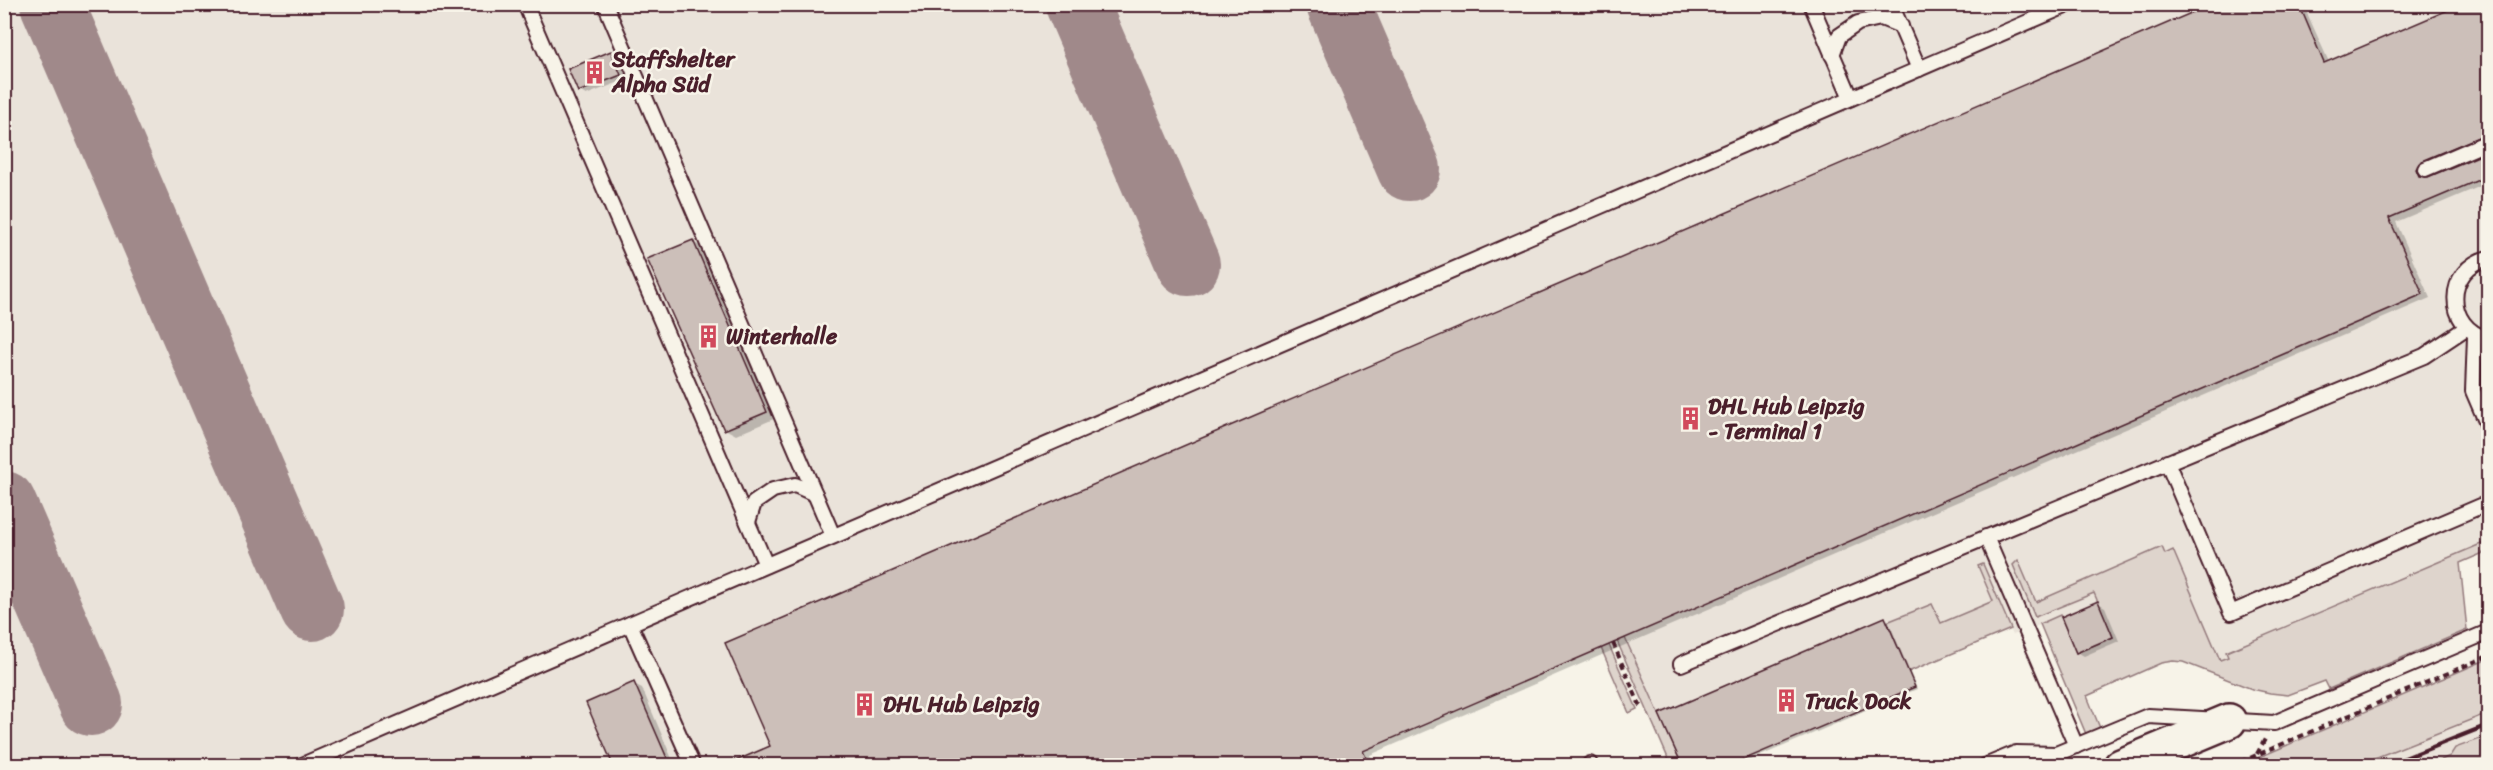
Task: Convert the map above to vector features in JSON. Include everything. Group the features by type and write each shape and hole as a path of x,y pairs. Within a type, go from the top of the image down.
{"street":[{"path":"2121,765 2229,721"}],"lane":[{"path":"525,4 765,565"},
{"path":"605,4 833,536"},
{"path":"1811,4 1851,98"},
{"path":"1891,4 1919,69"},
{"path":"300,765 2070,4"},
{"path":"1833,55 1839,36 1858,23 1881,18 1901,26"},
{"path":"2425,169 2488,142"},
{"path":"2488,258 2469,269 2460,281 2456,293 2456,305 2477,334 2473,391 2488,426"},
{"path":"1681,664 2477,334"},
{"path":"2167,462 2231,613 2488,503"},
{"path":"748,522 754,503 773,490 795,485 815,494"},
{"path":"1986,537 2076,746"},
{"path":"630,624 693,765"},
{"path":"1985,765 2016,753 2056,754 2148,716 2274,723 2488,632"}],"path":[{"path":"1613,643 1641,708"},
{"path":"2231,765 2488,656"}],"shaded area":[{"path":"4,5 2488,5 2488,551 2213,668 2101,608 2113,637 2076,653 2061,617 2013,635 2010,629 1909,672 1915,687 1731,765 1682,765 1625,638 1329,765 711,766 710,763 705,766 5,765"},
{"path":"2488,541 2488,551 2460,563 2467,630 2329,689 2325,681 2288,695 2252,689 2183,662 2161,663 2087,696 2100,728 2086,734 2040,624 2060,615 2076,653 2113,637 2094,593 2035,617 2013,565 2018,560 2036,602 2162,547 2165,554 2173,550 2220,660 2228,657 2226,652"},
{"path":"1983,564 2011,629 1908,672 1887,622 1932,604 1941,623 1993,601 1978,566"},
{"path":"1625,638 1682,765 1671,765 1617,641"},
{"path":"1609,645 1637,709 1629,713 1601,648"},
{"path":"2488,659 2488,713 2357,765 2241,765"},
{"path":"2488,688 2488,763 2459,766 2308,766"},
{"path":"2488,736 2488,765 2416,765 2429,760 2437,762 2450,756 2455,748"}],"building":[{"name":"DHL Hub Leipzig - Terminal 1","path":"2212,4 2299,4 2324,63 2462,4 2488,4 2488,133 2421,161 2416,169 2419,176 2428,177 2488,152 2488,176 2389,218 2423,294 1363,751 1370,765 726,765 770,746 725,643"},
{"name":"Staffshelter Alpha Süd","path":"611,51 621,75 578,92 568,69"},
{"name":"Winterhalle","path":"693,240 767,412 724,430 647,259"},
{"path":"2098,601 2113,637 2076,653 2061,617"},
{"name":"Truck Dock","path":"1885,617 1915,687 1731,765 1682,765 1659,714"},
{"path":"634,682 670,765 613,765 586,703"}],"taxiway":[{"path":"52,4 312,609"},
{"path":"1077,4 1188,264"},
{"path":"1338,4 1409,169"},
{"path":"4,503 91,704"}],"railway":[{"path":"2385,766 2488,725"}],"place":[{"name":"Staffshelter Alpha Süd","path":"594,72"},
{"name":"Winterhalle","path":"708,336"},
{"name":"DHL Hub Leipzig - Terminal 1","path":"1690,419"},
{"name":"Truck Dock","path":"1787,701"},
{"name":"DHL Hub Leipzig","path":"865,704"}]}
